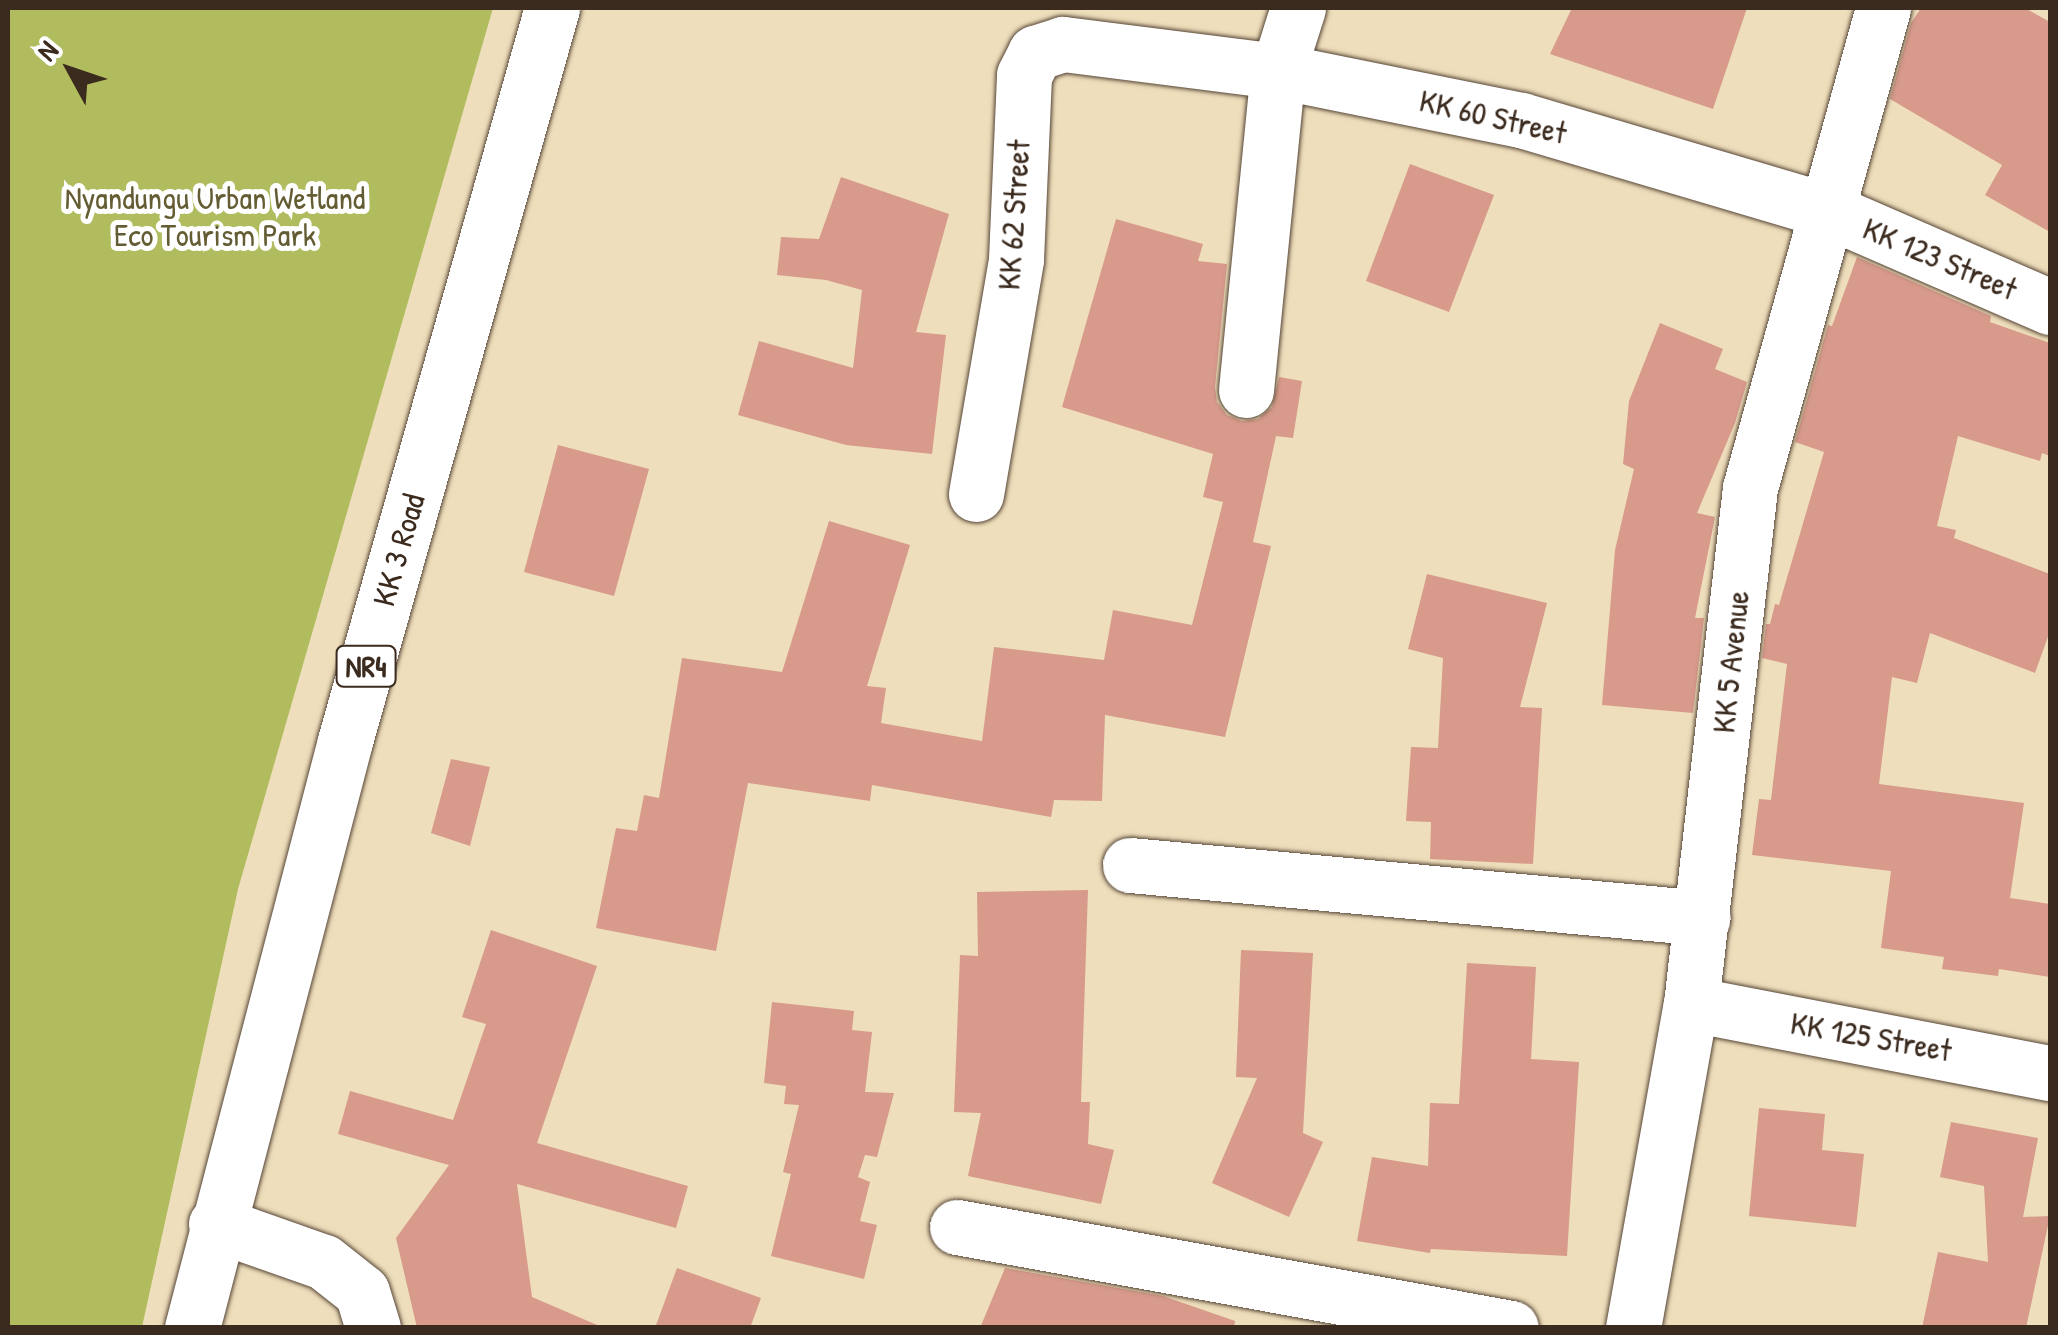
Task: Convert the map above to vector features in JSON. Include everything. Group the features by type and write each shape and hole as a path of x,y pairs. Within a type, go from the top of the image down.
{"main road":[{"name":"KK 3 Road","path":"192,1328 344,741 552,8"},
{"path":"1246,390 1278,71 1298,8"},
{"name":"KK 5 Avenue","path":"1633,1328 1703,918 1750,488 1883,8"},
{"name":"KK 62 Street","path":"976,494 1016,260 1024,75 1035,53 1063,44 1151,55"},
{"name":"KK 60 Street","path":"1151,55 1278,71 1521,120 1829,210"},
{"name":"KK 123 Street","path":"1829,210 2050,307"},
{"path":"1130,865 1703,918"},
{"name":"KK 125 Street","path":"1691,1004 2050,1074"},
{"path":"216,1224 324,1262 362,1292 373,1328"},
{"path":"957,1227 1511,1328"}],"green space":[{"name":"Nyandungu Urban Wetland Eco Tourism Park","path":"8,8 493,8 238,889 142,1327 8,1327"}],"building":[{"path":"1572,8 1747,8 1713,109 1550,54"},
{"path":"1921,8 2025,8 2050,22 2050,232 1985,195 2002,165 1890,99 1911,23"},
{"path":"1410,164 1494,195 1449,312 1366,281"},
{"path":"841,177 949,214 916,332 946,335 932,454 846,445 738,415 759,341 853,368 862,290 826,280 777,275 781,237 819,239"},
{"path":"1116,219 1203,244 1198,261 1227,264 1215,387 1217,402 1227,415 1242,421 1258,419 1272,407 1279,377 1302,381 1293,438 1276,436 1253,542 1271,546 1225,737 1105,715 1102,801 1054,800 1051,817 872,785 870,801 748,783 716,951 596,928 616,828 637,831 644,795 659,798 682,658 782,672 829,521 910,545 867,686 886,688 881,723 982,741 994,647 1104,660 1113,610 1192,625 1223,502 1203,497 1213,454 1062,407"},
{"path":"1857,257 1991,316 1990,322 2050,343 2050,456 2042,453 2040,461 1958,436 1937,526 1956,530 1954,538 2050,574 2050,631 2035,673 1930,633 1917,683 1892,677 1879,784 2024,803 2010,898 2050,904 2050,977 1999,969 1998,976 1942,969 1944,957 1881,948 1891,871 1752,855 1759,799 1771,800 1787,664 1762,658 1766,624 1770,624 1775,604 1779,605 1824,452 1795,442 1828,325 1832,326"},
{"path":"1660,323 1723,349 1715,369 1747,382 1735,423 1697,513 1715,517 1695,618 1704,618 1693,713 1602,705 1615,550 1634,469 1623,464 1629,401"},
{"path":"558,445 649,469 614,596 524,572"},
{"path":"1427,574 1547,603 1520,707 1542,708 1533,864 1430,859 1431,822 1406,821 1411,747 1438,748 1443,658 1408,649"},
{"path":"451,759 490,767 470,846 431,833"},
{"path":"1088,890 1081,1102 1090,1102 1088,1144 1114,1150 1101,1204 968,1176 981,1113 954,1112 960,955 978,956 977,892"},
{"path":"491,930 597,966 537,1143 688,1186 676,1228 517,1184 532,1297 604,1328 417,1328 396,1238 449,1165 338,1134 350,1091 453,1120 486,1024 462,1017"},
{"path":"1241,950 1313,953 1303,1133 1323,1142 1289,1217 1212,1183 1257,1078 1236,1077"},
{"path":"1467,963 1536,967 1531,1059 1579,1062 1567,1256 1431,1249 1430,1253 1357,1241 1372,1157 1428,1166 1430,1103 1459,1104"},
{"path":"772,1002 854,1011 852,1030 872,1032 865,1092 894,1093 877,1157 865,1155 858,1177 870,1182 860,1221 877,1225 864,1279 771,1256 791,1174 783,1172 799,1105 784,1104 786,1086 764,1083"},
{"path":"1759,1108 1825,1114 1822,1150 1864,1154 1856,1227 1749,1216"},
{"path":"1951,1122 2038,1138 2023,1217 2050,1216 2026,1328 1922,1328 1938,1252 1988,1262 1984,1186 1940,1177"},
{"path":"677,1268 761,1298 750,1328 655,1328"},
{"path":"1005,1268 1163,1296 1235,1321 1234,1328 980,1328"}]}
